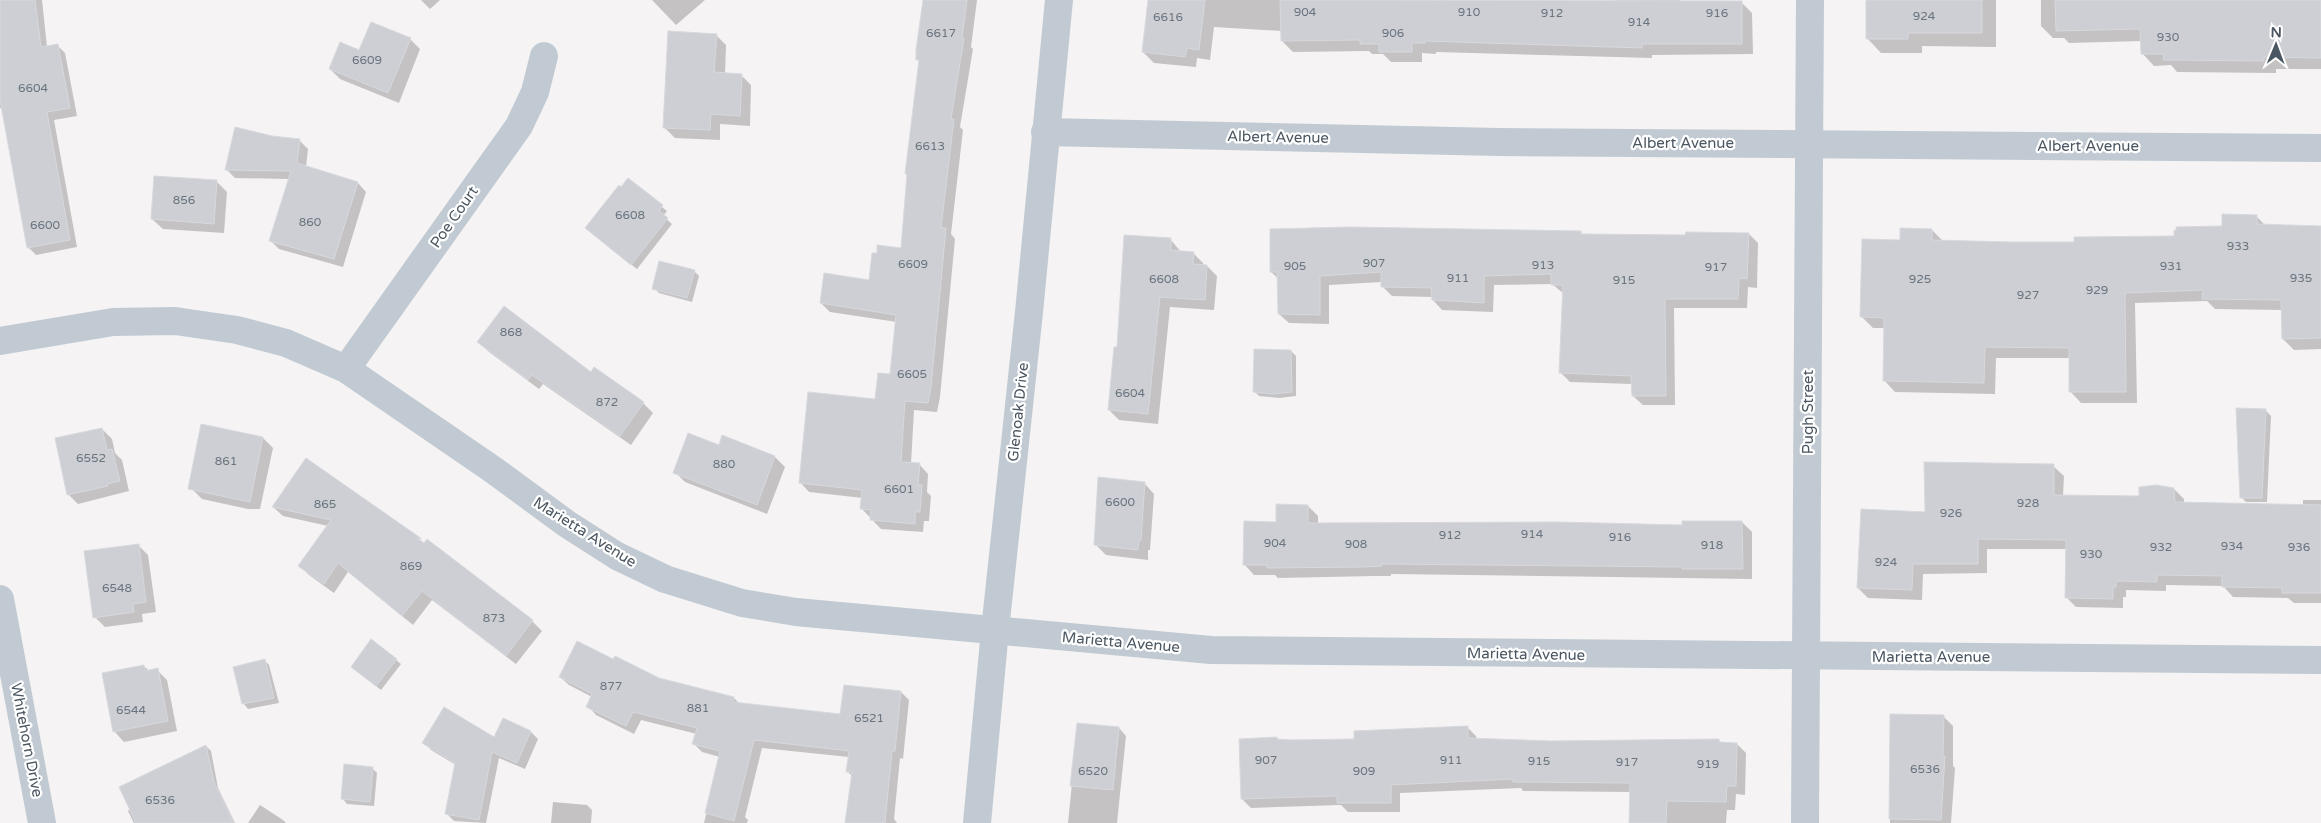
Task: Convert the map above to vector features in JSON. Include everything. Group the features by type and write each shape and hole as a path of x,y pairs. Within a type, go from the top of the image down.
{"street":[{"name":"Glenoak Drive","path":"977,823 1059,0"},
{"name":"Pugh Street","path":"1805,823 1810,0"},
{"name":"Poe Court","path":"346,370 519,126 535,92 544,56"},
{"name":"Albert Avenue","path":"1045,132 1489,141 2321,148"},
{"name":"Marietta Avenue","path":"0,341 113,322 176,321 237,330 286,343 346,370 492,469 567,524 617,556 665,579 742,603 796,612 1211,650 1807,657 1982,656 2321,660"},
{"name":"Whitehorn Drive","path":"0,599 42,823"}],"building":[{"path":"0,0 35,0 41,47 58,44 70,108 47,112 70,240 27,248 0,100"},
{"path":"923,0 967,0 962,38 964,38 951,119 954,119 941,228 946,228 931,387 928,403 905,401 901,462 920,463 918,485 922,485 920,512 915,512 915,524 870,520 871,510 860,509 862,490 799,483 808,392 875,399 878,373 890,374 896,315 820,303 824,273 869,280 872,253 877,253 877,245 901,248 907,174 905,174 919,60 916,60 916,50"},
{"path":"1148,0 1205,0 1199,50 1187,48 1185,57 1142,52"},
{"path":"1280,0 1742,1 1742,44 1642,44 1642,48 1425,41 1425,43 1412,43 1412,52 1379,52 1379,44 1360,44 1360,40 1281,41"},
{"path":"1866,0 1982,0 1982,33 1908,33 1908,39 1866,39"},
{"path":"2055,0 2321,0 2321,58 2264,57 2264,61 2163,60 2164,54 2141,54 2140,29 2056,31"},
{"path":"371,22 411,38 388,93 329,69 340,42 359,50"},
{"path":"668,31 717,34 714,72 742,74 740,116 711,114 710,130 663,128"},
{"path":"235,127 272,136 300,139 297,163 358,182 334,259 269,241 291,171 225,170"},
{"path":"154,176 217,180 214,224 151,219"},
{"path":"628,178 663,205 659,211 668,218 631,265 585,228 619,185 621,187"},
{"path":"2222,214 2257,215 2257,224 2321,226 2321,338 2282,339 2281,300 2202,299 2203,290 2125,293 2126,392 2069,392 2069,348 1985,347 1984,383 1883,381 1884,318 1860,317 1862,239 1900,240 1900,228 1932,229 1932,240 2074,242 2074,237 2174,236 2176,227 2222,226"},
{"path":"1350,227 1581,231 1581,234 1685,235 1686,232 1749,233 1747,279 1739,278 1738,299 1665,299 1666,396 1632,396 1631,376 1559,373 1563,285 1551,285 1551,274 1484,276 1484,303 1432,300 1431,288 1381,287 1381,272 1320,276 1320,315 1278,314 1277,272 1270,272 1270,229"},
{"path":"1124,235 1171,238 1171,250 1194,252 1193,264 1207,265 1205,300 1160,297 1148,414 1108,410 1114,347 1117,347"},
{"path":"659,261 695,270 687,298 652,289"},
{"path":"504,306 591,372 594,367 644,402 620,436 532,375 528,380 477,342"},
{"path":"1254,349 1291,350 1292,392 1273,394 1253,392"},
{"path":"2236,408 2266,409 2262,498 2240,498"},
{"path":"201,424 263,437 250,502 188,489"},
{"path":"102,428 107,450 112,449 120,481 107,484 108,486 67,495 55,438"},
{"path":"688,433 719,445 722,435 775,456 757,505 673,473"},
{"path":"306,458 422,539 417,538 424,543 427,539 533,620 506,656 422,591 402,616 338,563 324,584 298,566 331,520 272,507"},
{"path":"1924,462 2054,464 2054,495 2139,496 2139,487 2156,485 2174,488 2175,502 2321,505 2321,593 2282,593 2282,588 2222,587 2222,576 2157,575 2157,582 2116,581 2116,587 2113,587 2113,599 2065,598 2066,540 1978,539 1978,564 1913,564 1912,590 1857,588 1861,509 1925,512"},
{"path":"1098,477 1145,482 1141,540 1139,540 1138,550 1094,545"},
{"path":"1276,504 1308,505 1308,523 1557,522 1682,525 1682,521 1742,521 1743,569 1382,564 1382,566 1364,567 1267,568 1267,565 1243,565 1244,521 1276,522"},
{"path":"139,544 146,602 133,604 134,612 93,618 84,551"},
{"path":"371,639 397,659 376,686 351,667"},
{"path":"577,641 613,659 615,656 659,678 734,697 733,702 840,714 844,685 901,691 895,751 892,751 885,823 845,823 852,772 846,772 849,751 754,740 734,821 705,813 720,751 692,744 697,728 633,712 626,726 586,707 592,694 559,677"},
{"path":"265,659 274,698 242,704 233,667"},
{"path":"144,665 145,671 158,668 168,721 113,732 102,673"},
{"path":"444,707 494,737 503,718 531,731 517,763 492,752 479,820 445,814 455,763 422,743"},
{"path":"1890,714 1944,715 1943,756 1945,756 1941,820 1889,819"},
{"path":"1077,723 1119,727 1113,790 1070,786"},
{"path":"1468,726 1468,738 1551,741 1719,739 1719,742 1737,743 1736,786 1727,786 1726,802 1667,801 1666,823 1629,823 1630,783 1513,782 1513,779 1391,785 1391,803 1337,803 1337,796 1241,799 1239,739 1277,737 1277,739 1292,740 1354,739 1354,731"},
{"path":"206,745 214,782 234,823 136,823 119,787"},
{"path":"344,764 373,767 370,802 341,799"}]}
